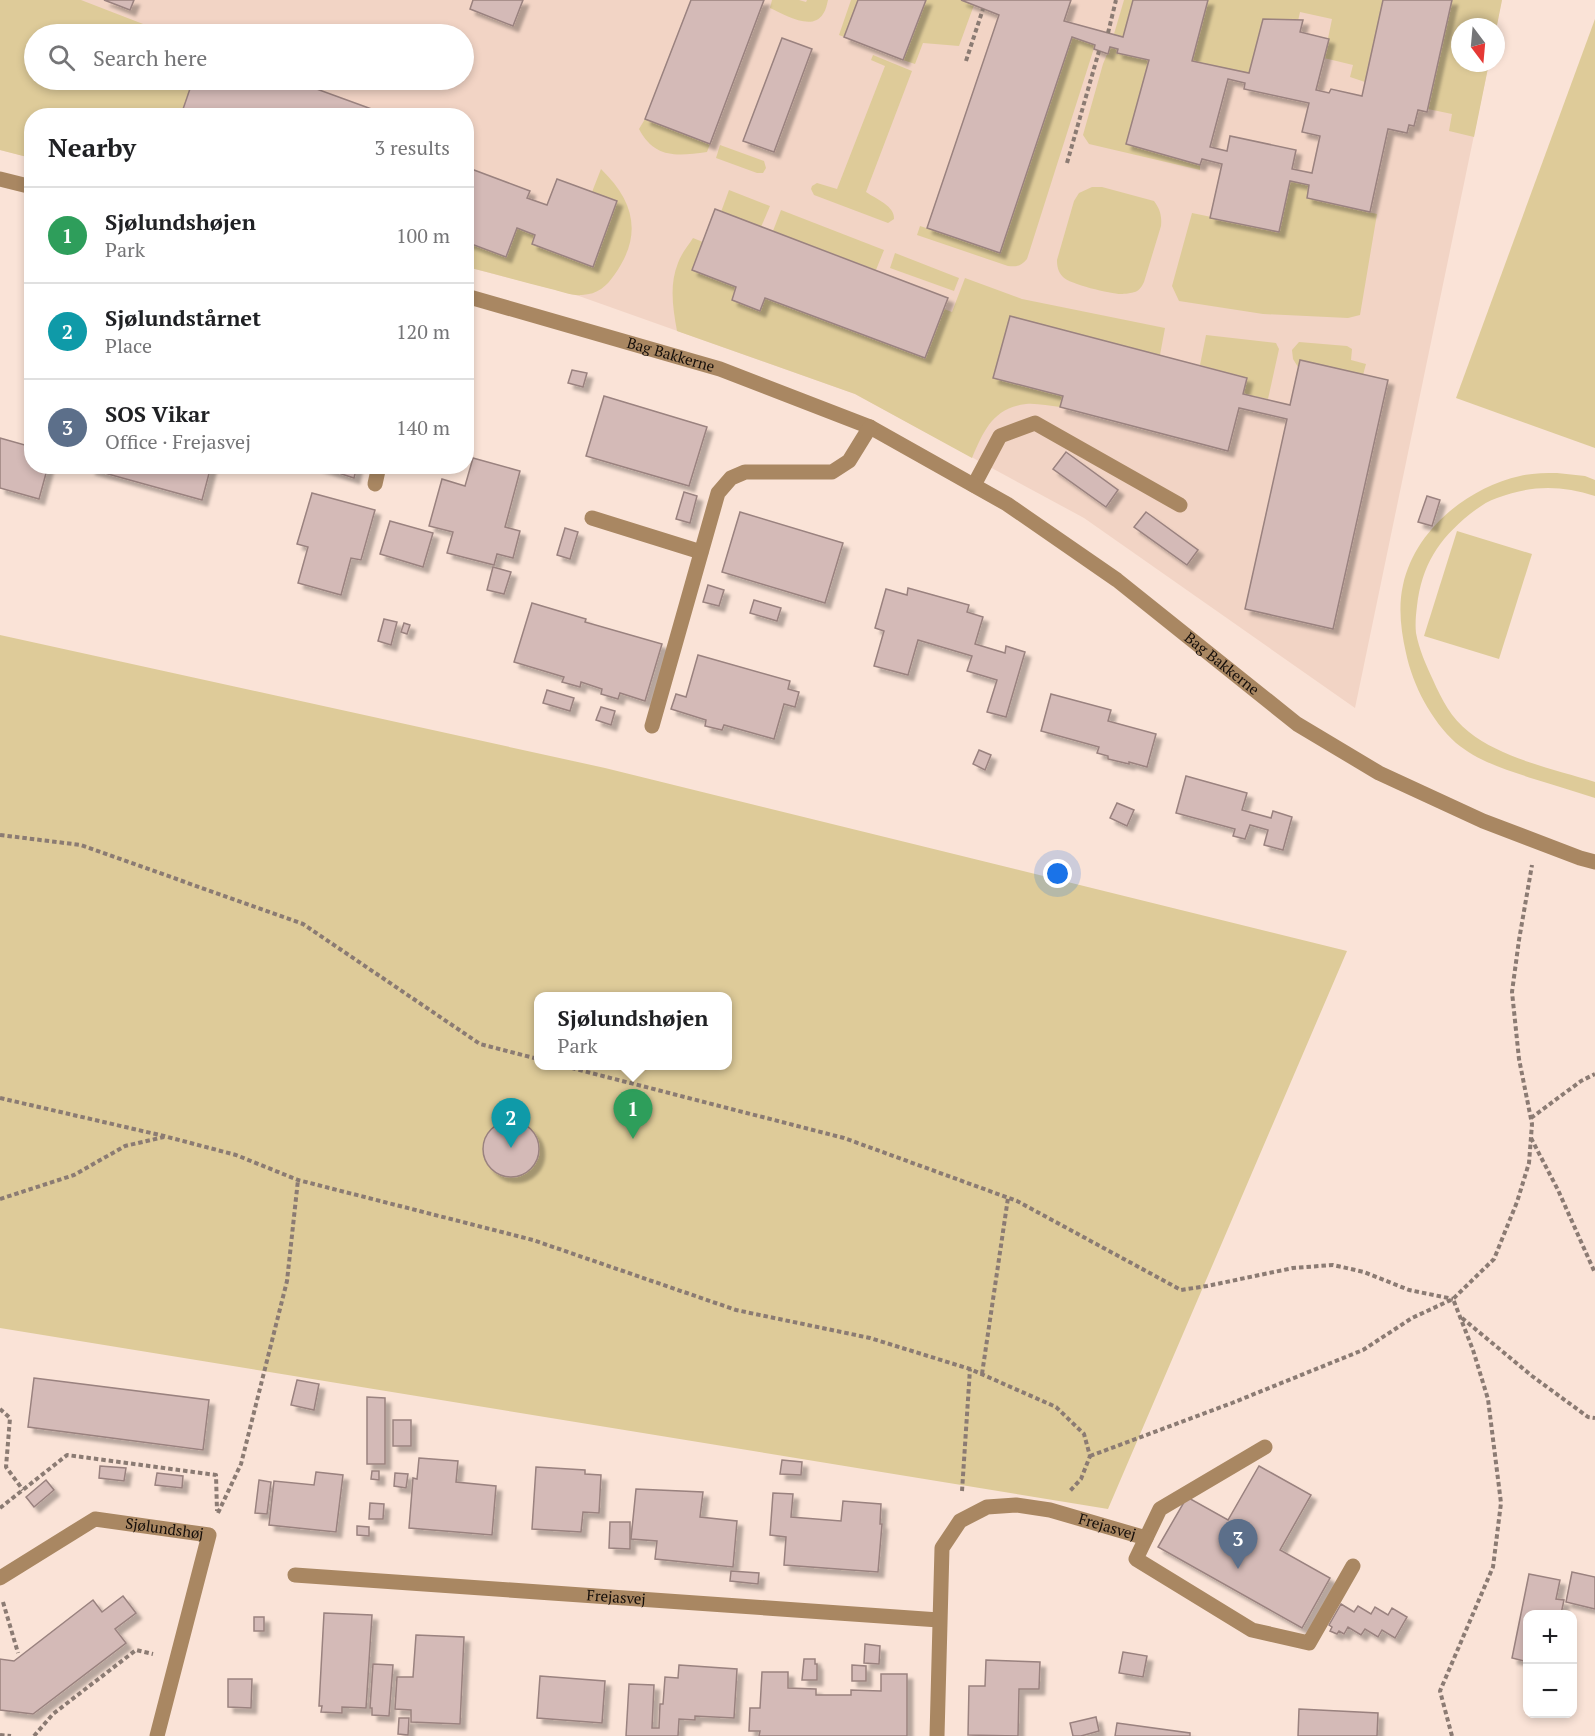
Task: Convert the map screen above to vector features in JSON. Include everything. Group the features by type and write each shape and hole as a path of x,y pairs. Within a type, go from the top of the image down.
{"street":[{"path":"0,178 24,184"},
{"name":"Bag Bakkerne","path":"474,298 720,369 870,427 1007,504 1117,580 1297,724 1379,773 1483,821 1595,862"},
{"path":"974,485 1000,436 1035,423 1180,505"},
{"path":"652,726 718,493 731,478 746,472 831,472 849,461 870,427"},
{"path":"375,484 377,474"},
{"path":"592,518 701,552"},
{"path":"1264,1447 1160,1509 1136,1558 1252,1630 1309,1643 1353,1566"},
{"name":"Frejasvej","path":"960,1521 987,1508 1016,1505 1050,1510 1146,1538"},
{"name":"Sjølundshøj","path":"0,1578 95,1519 209,1535 157,1736"},
{"path":"936,1736 942,1548 960,1521"},
{"name":"Frejasvej","path":"295,1575 939,1620"}],"path":[{"path":"1108,33 1116,0"},
{"path":"966,61 983,9"},
{"path":"1067,163 1099,51"},
{"path":"0,835 81,845 303,924 480,1044 534,1058"},
{"path":"1090,1456 1232,1404 1363,1350 1412,1318 1453,1299 1494,1259 1517,1202 1529,1163 1531,1118 1520,1059 1512,992 1536,841"},
{"path":"583,1070 844,1138 1017,1201 1181,1290 1293,1268 1333,1265 1364,1272 1409,1290 1453,1299"},
{"path":"1531,1118 1581,1081 1595,1074"},
{"path":"0,1098 236,1155 298,1180 533,1240 736,1310 870,1338 970,1369 1056,1407 1084,1434 1090,1456 1081,1479 1050,1510"},
{"path":"0,1199 74,1175 125,1146 164,1136"},
{"path":"1531,1137 1558,1190 1595,1273"},
{"path":"0,1508 67,1455 216,1475 217,1515 241,1464 287,1281 298,1180"},
{"path":"982,1374 1008,1198"},
{"path":"1452,1736 1440,1690 1493,1567 1501,1503 1488,1399 1473,1350 1453,1299"},
{"path":"1460,1317 1532,1376 1588,1417 1595,1418"},
{"path":"960,1521 970,1369"},
{"path":"0,1409 10,1418 6,1467 24,1490"},
{"path":"3,1601 18,1653"},
{"path":"34,1736 53,1714 136,1650 177,1660"},
{"path":"0,1735 11,1736"}],"shaded area":[{"path":"0,0 1502,0 1498,18 1451,18 1451,72 1487,72 1355,708 1084,518 855,394 579,296 474,269 474,108 24,108 24,156 0,150"},
{"path":"0,0 81,0 143,24 24,24 24,90 190,90 183,108 24,108 24,156 0,150"},
{"path":"772,0 806,2 807,0 828,0 824,12 818,19 805,22 770,8"},
{"path":"851,0 858,0 844,37 839,35"},
{"path":"926,0 961,0 974,5 959,46 923,43 915,64 903,60"},
{"path":"1124,0 1133,0 1123,37 1114,34"},
{"path":"1208,0 1383,0 1365,82 1350,77 1353,65 1324,58 1332,19 1300,12 1298,21 1263,19 1249,73 1192,61"},
{"path":"1452,0 1502,0 1498,18 1451,18 1451,72 1487,72 1474,137 1449,131 1452,114 1428,109"},
{"path":"1595,19 1595,448 1456,398"},
{"path":"1072,37 1095,45 1027,259 1019,265 1008,266 917,235 920,226 1000,252"},
{"path":"1110,47 1118,49 1118,53 1149,60 1126,144 1200,165 1200,170 1089,144 1083,135"},
{"path":"873,55 912,71 866,192 891,210 894,219 888,223 814,195 811,189 817,183 837,189 885,66 871,60"},
{"path":"645,119 710,144 707,152 677,154 660,151 645,139 639,129"},
{"path":"720,145 764,161 766,168 763,173 757,173 716,158"},
{"path":"601,169 621,193 631,218 632,232 624,259 612,279 601,289 593,293 574,295 474,269 474,240 517,228 535,235 532,244 593,266 617,202 592,192"},
{"path":"1290,181 1309,185 1307,198 1377,214 1360,315 1348,318 1263,314 1179,301 1172,286 1192,213 1279,231"},
{"path":"1092,187 1102,187 1154,201 1159,210 1161,226 1144,282 1135,292 1116,294 1091,288 1067,280 1059,271 1057,260 1074,201 1079,193"},
{"path":"729,190 770,206 761,227 721,212"},
{"path":"781,210 884,250 876,270 773,231"},
{"path":"693,238 703,242 736,287 732,300 760,311 765,298 925,358 944,309 952,312 965,278 1022,299 1165,328 1160,355 1010,316 994,378 1063,396 1060,407 1026,404 1005,410 991,422 972,458 855,394 677,331 673,306 673,280 679,260"},
{"path":"895,253 959,278 954,291 890,268"},
{"path":"1206,335 1276,343 1279,349 1268,399 1243,394 1246,378 1200,365"},
{"path":"1299,342 1347,346 1352,349 1351,360 1366,364 1363,375 1300,360 1298,367 1293,359 1292,350"},
{"path":"1557,473 1585,476 1595,480 1595,496 1558,488 1534,489 1493,499 1470,514 1449,534 1433,554 1419,591 1416,633 1423,657 1440,695 1452,715 1463,727 1482,741 1513,756 1595,782 1595,798 1494,765 1456,743 1431,713 1418,690 1409,665 1402,628 1401,593 1409,565 1419,546 1446,514 1481,490 1500,482 1529,474"},
{"path":"1457,531 1532,554 1499,659 1424,636"},
{"path":"0,635 605,768 1347,951 1108,1509 0,1328"}],"building":[{"path":"104,0 134,0 130,10"},
{"path":"473,0 523,0 513,26 470,9"},
{"path":"691,0 764,0 710,144 645,119"},
{"path":"858,0 926,0 903,60 844,37"},
{"path":"961,0 1071,0 1064,21 1123,37 1133,0 1208,0 1192,61 1249,73 1263,19 1303,20 1300,32 1329,39 1316,90 1329,93 1331,89 1362,96 1383,0 1452,0 1427,112 1418,110 1414,126 1409,125 1407,133 1388,129 1370,212 1307,198 1309,185 1290,181 1279,232 1210,218 1222,164 1202,159 1200,165 1126,144 1149,60 1117,53 1118,49 1110,47 1108,54 1094,49 1095,45 1072,37 1000,253 927,228 999,15","holes":["1228,79 1245,83 1244,89 1309,103 1302,132 1320,136 1312,173 1292,169 1296,150 1230,136 1227,151 1210,147"]},
{"path":"782,38 812,49 774,152 743,141"},
{"path":"190,90 319,90 369,108 183,108"},
{"path":"474,170 530,191 527,198 547,205 557,179 617,201 593,267 532,244 535,235 517,228 506,257 474,245"},
{"path":"715,209 948,298 925,358 765,298 760,311 732,300 736,287 692,270"},
{"path":"1010,316 1247,378 1243,394 1290,405 1300,360 1388,380 1333,629 1245,609 1287,419 1239,408 1228,451 1060,407 1063,396 993,378"},
{"path":"572,370 587,373 583,387 568,383"},
{"path":"604,396 707,427 689,486 586,456"},
{"path":"0,438 24,445 24,474 46,474 39,499 0,488"},
{"path":"1066,452 1118,490 1106,507 1053,469"},
{"path":"474,458 520,471 505,527 520,531 513,558 497,554 494,565 447,553 453,532 429,526 442,479 465,486 468,474 474,474"},
{"path":"108,474 209,474 202,500"},
{"path":"342,474 355,474 354,478"},
{"path":"684,492 697,496 690,523 676,519"},
{"path":"312,493 375,510 361,560 351,558 341,595 298,583 308,547 297,544"},
{"path":"1427,496 1440,500 1432,526 1418,522"},
{"path":"740,512 843,543 825,603 722,572"},
{"path":"1146,512 1198,550 1187,565 1134,527"},
{"path":"390,521 433,533 423,567 380,554"},
{"path":"565,528 578,532 570,559 557,555"},
{"path":"493,567 511,572 504,594 487,590"},
{"path":"708,585 724,590 719,606 703,602"},
{"path":"908,588 969,605 967,612 983,617 975,644 1005,653 1006,646 1025,652 1006,717 987,712 997,680 967,671 972,656 918,640 908,675 874,666 884,631 875,628 886,589 907,595"},
{"path":"754,600 781,608 777,621 750,613"},
{"path":"532,603 586,619 585,622 662,644 645,701 620,693 618,699 601,694 602,689 581,682 580,687 562,682 564,677 514,662"},
{"path":"384,619 397,622 391,645 378,641"},
{"path":"404,623 410,625 407,634 401,632"},
{"path":"698,655 790,681 788,689 799,692 795,707 784,704 774,739 724,725 722,730 705,726 706,720 671,709 676,694 686,697"},
{"path":"547,690 574,698 570,711 543,703"},
{"path":"1051,694 1111,710 1108,721 1156,734 1147,767 1108,759 1108,756 1097,753 1099,747 1041,731"},
{"path":"601,707 615,711 611,725 596,720"},
{"path":"979,750 991,755 985,770 973,764"},
{"path":"1186,776 1247,793 1242,810 1271,818 1273,811 1292,817 1283,850 1264,845 1268,830 1250,825 1245,839 1233,836 1235,829 1176,813"},
{"path":"1117,803 1134,810 1127,826 1110,818"},
{"path":"511,1121 522,1123 531,1129 537,1138 539,1149 537,1160 531,1169 522,1175 511,1177 500,1175 491,1169 485,1160 483,1149 485,1138 491,1129 500,1123"},
{"path":"34,1378 209,1400 203,1450 28,1427"},
{"path":"297,1380 319,1384 314,1410 291,1405"},
{"path":"367,1397 385,1398 385,1464 367,1464"},
{"path":"393,1420 411,1420 411,1446 393,1446"},
{"path":"419,1458 458,1461 456,1482 496,1486 492,1535 409,1528 413,1478 417,1479"},
{"path":"782,1460 802,1462 801,1475 780,1474"},
{"path":"100,1466 126,1468 124,1481 99,1478"},
{"path":"1259,1466 1311,1495 1280,1550 1330,1578 1302,1628 1158,1547 1187,1497 1228,1520"},
{"path":"536,1467 585,1470 585,1474 601,1475 599,1513 583,1512 581,1532 532,1529"},
{"path":"372,1471 379,1471 379,1480 371,1479"},
{"path":"316,1472 343,1475 336,1532 269,1525 274,1481 314,1485"},
{"path":"157,1473 183,1476 182,1488 155,1485"},
{"path":"395,1473 408,1474 406,1488 394,1486"},
{"path":"46,1480 54,1490 34,1507 26,1497"},
{"path":"259,1480 271,1482 267,1514 255,1513"},
{"path":"636,1489 703,1492 700,1517 737,1521 733,1567 655,1559 657,1541 631,1539"},
{"path":"773,1493 793,1494 791,1517 841,1521 843,1501 881,1504 880,1524 882,1524 878,1572 784,1565 786,1537 770,1535"},
{"path":"370,1503 384,1504 383,1519 369,1519"},
{"path":"610,1522 630,1522 630,1549 609,1548"},
{"path":"357,1526 369,1527 369,1536 357,1535"},
{"path":"731,1571 759,1573 758,1584 730,1581"},
{"path":"1572,1572 1595,1577 1595,1609 1566,1602"},
{"path":"1529,1574 1560,1580 1556,1599 1564,1600 1562,1610 1523,1610 1523,1661 1512,1658"},
{"path":"123,1596 136,1613 115,1629 126,1643 33,1714 0,1710 0,1659 14,1661 93,1600 102,1612"},
{"path":"1341,1604 1354,1612 1358,1606 1371,1614 1375,1607 1388,1615 1392,1608 1407,1617 1395,1638 1382,1630 1378,1637 1365,1629 1361,1635 1348,1627 1344,1634 1339,1631 1337,1634 1330,1631 1332,1627 1329,1625"},
{"path":"324,1613 372,1615 366,1708 342,1707 342,1713 321,1712 322,1706 319,1706"},
{"path":"254,1617 264,1617 264,1631 254,1631"},
{"path":"416,1635 464,1637 460,1724 411,1722 411,1710 395,1709 397,1677 413,1677"},
{"path":"865,1644 880,1646 879,1664 864,1663"},
{"path":"1123,1652 1147,1656 1143,1677 1119,1673"},
{"path":"804,1659 815,1659 817,1680 802,1680"},
{"path":"986,1660 1040,1662 1039,1689 1019,1689 1018,1736 968,1735 969,1686 985,1686"},
{"path":"373,1664 393,1665 389,1716 372,1715 372,1708 370,1708"},
{"path":"679,1665 737,1669 734,1718 695,1716 695,1720 679,1719 678,1736 626,1736 629,1684 654,1685 652,1728 659,1728 660,1704 663,1704 665,1677 678,1678"},
{"path":"852,1665 866,1666 866,1681 852,1681"},
{"path":"762,1672 788,1672 788,1688 816,1689 816,1695 851,1695 851,1690 881,1691 881,1674 907,1674 907,1736 759,1736 760,1731 749,1731 750,1708 760,1708"},
{"path":"540,1676 605,1681 602,1723 537,1718"},
{"path":"228,1679 252,1679 251,1708 228,1707"},
{"path":"1299,1709 1378,1713 1377,1736 1298,1736"},
{"path":"1096,1717 1099,1731 1073,1736 1070,1723"},
{"path":"399,1718 409,1718 408,1735 398,1734"},
{"path":"1117,1723 1190,1733 1190,1736 1115,1736"}],"place":[{"name":"Sjølundshøjen","path":"633,1139"},
{"name":"Sjølundstårnet","path":"511,1148"},
{"name":"SOS Vikar","path":"1238,1569"}]}
